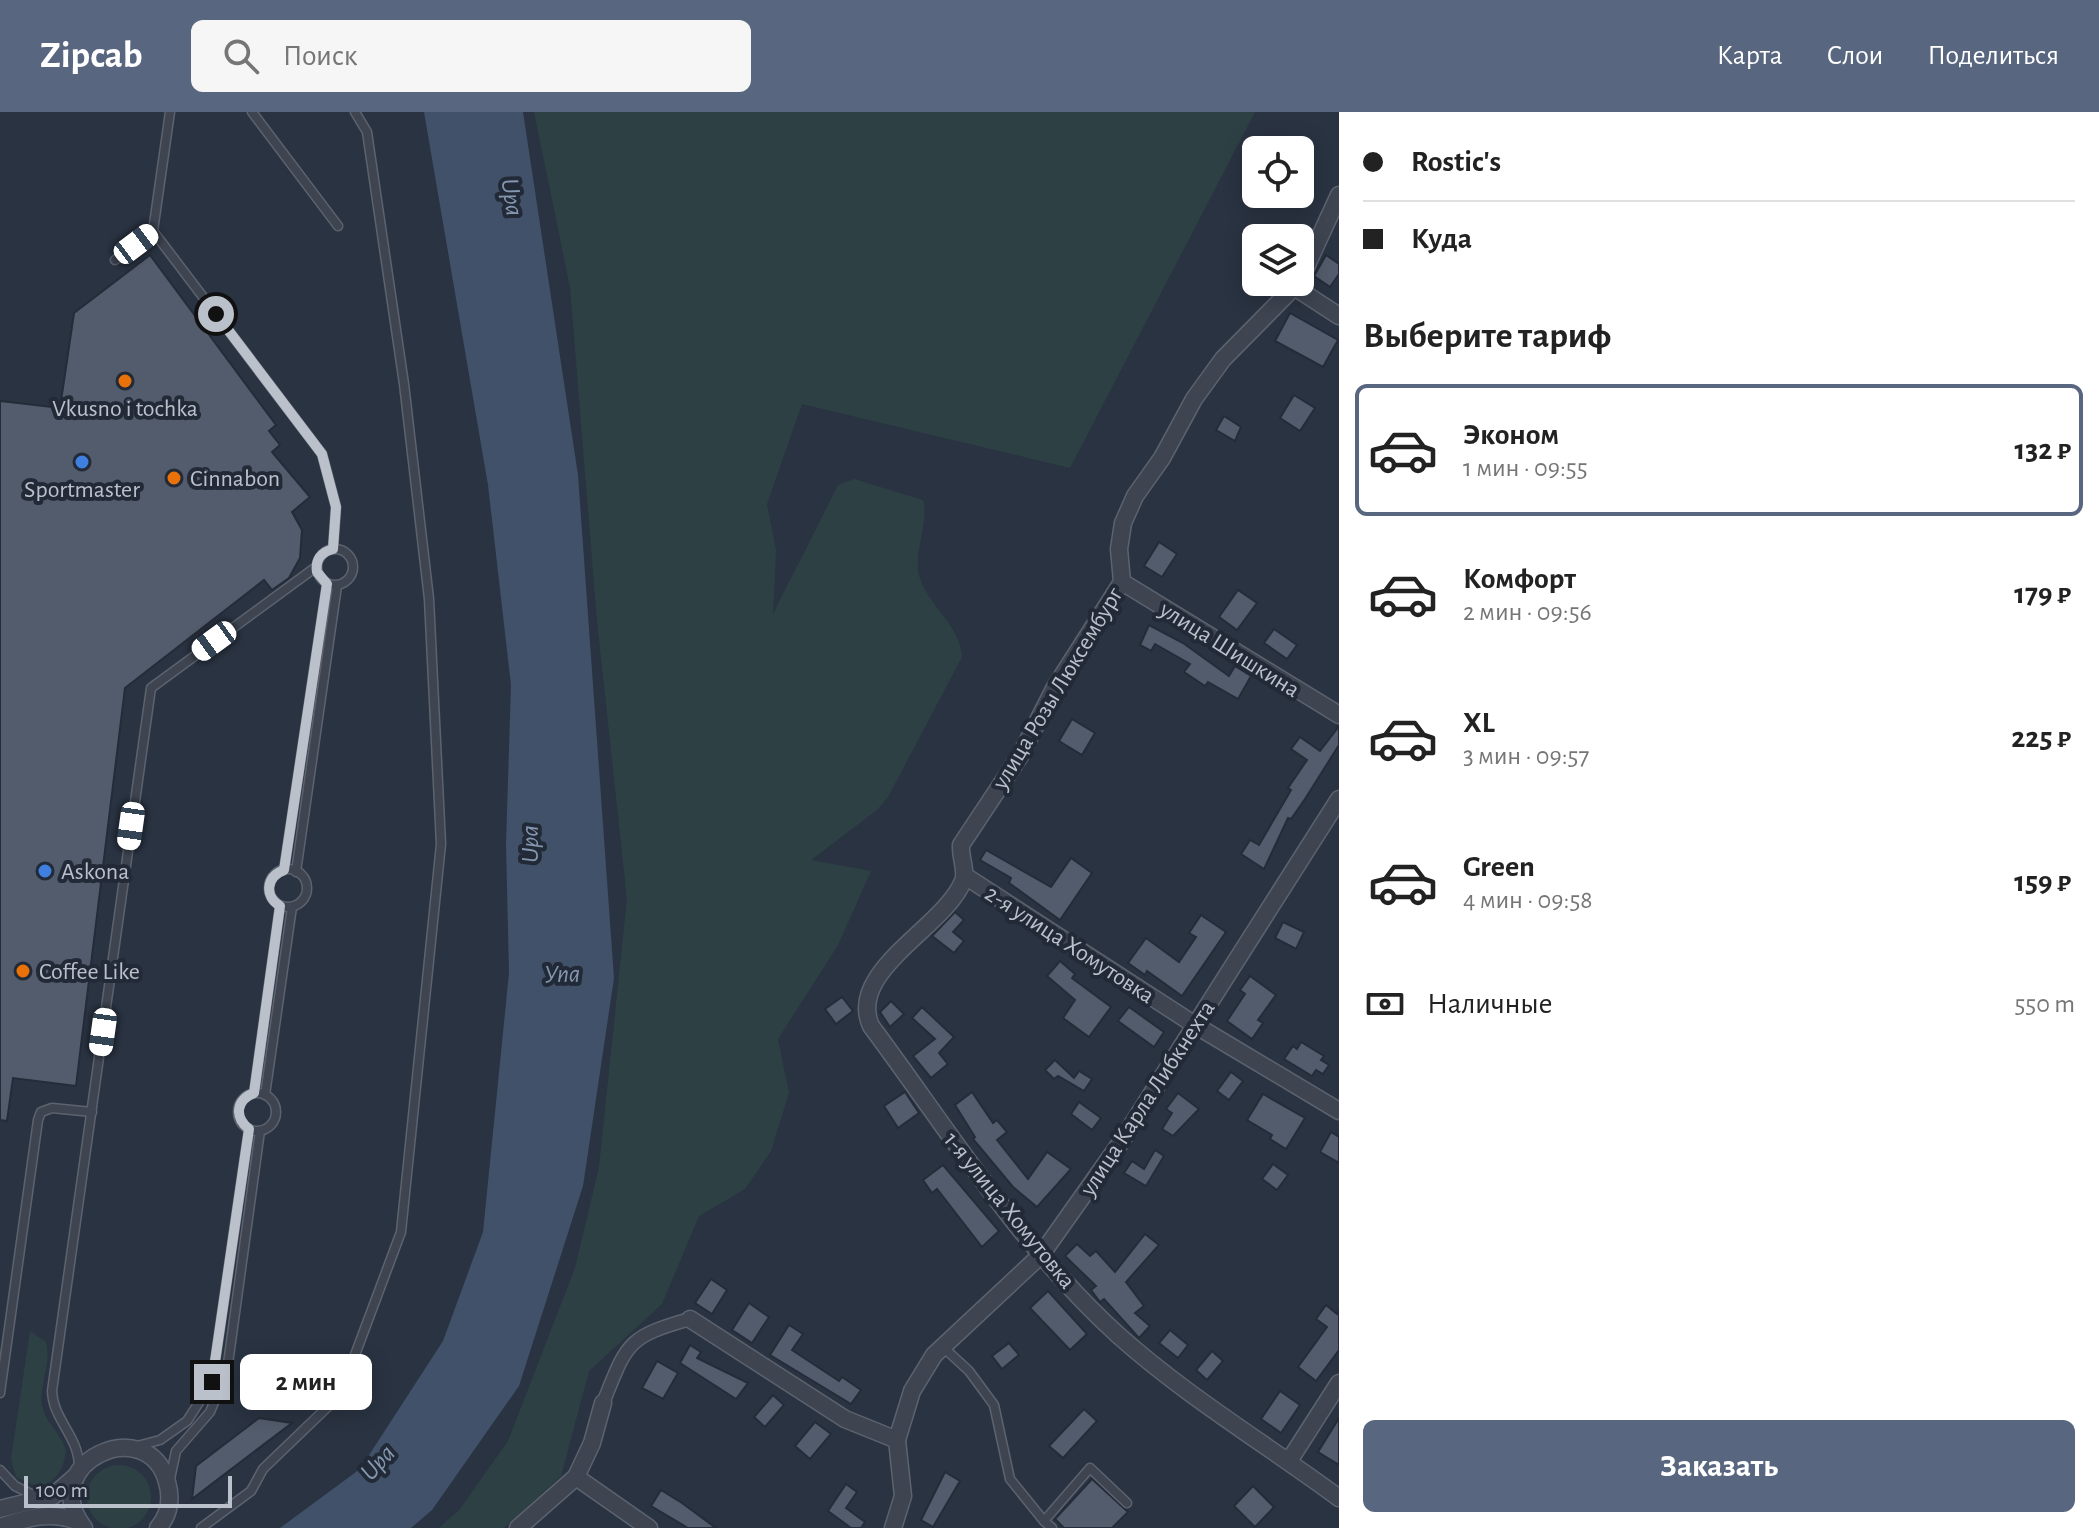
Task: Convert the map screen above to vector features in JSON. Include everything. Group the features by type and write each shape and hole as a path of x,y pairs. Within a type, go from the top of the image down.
{"street":[{"name":"улица Розы Люксембург","path":"1314,249 1339,195"},
{"name":"улица Розы Люксембург","path":"965,876 961,845 1020,756 1055,687 1122,582 1119,549 1123,523 1135,496 1223,359 1285,296"},
{"path":"1313,296 1339,316"},
{"name":"улица Шишкина","path":"1122,582 1339,715"},
{"name":"улица Карла Либкнехта","path":"897,1440 912,1391 924,1371 943,1347 1041,1255 1121,1142 1339,799"},
{"name":"1-я улица Хомутовка","path":"965,876 957,894 886,965 866,999 864,1011 871,1026 972,1169 1041,1255 1119,1335 1186,1389 1339,1498"},
{"name":"2-я улица Хомутовка","path":"965,876 1195,1025 1339,1111"},
{"path":"518,1528 576,1477 592,1443 603,1403 625,1349 641,1335 690,1319 845,1419 897,1440 903,1496 893,1528"},
{"path":"1289,1461 1339,1383"},
{"path":"0,1509 45,1499 78,1474 100,1452 128,1448 144,1453 156,1463 170,1492 169,1508 158,1528"},
{"path":"78,1474 72,1500 81,1525"},
{"path":"576,1477 649,1528"},
{"path":"0,1527 23,1519 57,1515 81,1525"}],"lane":[{"path":"115,260 153,231 170,112"},
{"path":"252,112 338,226"},
{"path":"201,1528 251,1491 263,1469 340,1395 401,1235 441,844 429,599 404,384 367,132 355,112"},
{"path":"153,231 322,454 336,507 333,549"},
{"path":"78,1474 75,1440 56,1413 52,1391 151,688 316,567 323,553 333,549 344,551 353,565 348,580 337,586 327,584 319,577 316,567"},
{"path":"284,870 327,584"},
{"path":"296,872 337,586"},
{"path":"284,870 296,872 304,879 306,891 302,901 292,907 280,906 271,898 269,885 274,876 284,870"},
{"path":"254,1093 280,906"},
{"path":"265,1095 292,907"},
{"path":"254,1093 265,1095 274,1103 276,1115 270,1125 260,1131 249,1129 241,1123 238,1109 242,1100 254,1093"},
{"path":"0,1393 41,1112 52,1108 92,1112"},
{"path":"128,1448 172,1433 202,1402 212,1382 249,1129"},
{"path":"170,1492 176,1451 210,1412 227,1371 260,1131"},
{"path":"943,1347 969,1371 994,1405 1010,1479 1052,1528"},
{"path":"1044,1521 1090,1468 1127,1503"},
{"path":"0,1470 22,1491 45,1499"}],"green space":[{"path":"534,112 1255,112 1070,468 802,404 767,504 776,550 773,614 838,485 854,479 923,500 924,520 918,571 926,591 956,636 962,657 888,797 877,810 811,860 871,871 838,945 778,1039 789,1093 771,1151 745,1189 699,1216 662,1304 589,1371 561,1476 504,1528 439,1528 460,1509 508,1441 575,1268 599,1167 627,899 597,621 570,287"},
{"path":"30,1331 46,1342 42,1405 66,1450 58,1474 38,1487 16,1477 11,1459"},
{"path":"119,1465 131,1467 142,1474 149,1485 149,1509 142,1520 131,1527 119,1529 107,1527 96,1520 89,1509 87,1497 89,1485 96,1474 107,1467"}],"water":[{"name":"Упа","path":"424,112 523,112 578,475 614,978 583,1186 519,1386 432,1510 411,1528 280,1528 360,1469 443,1341 483,1232 509,973 506,844 511,685 488,485"}],"building":[{"path":"150,255 276,425 269,431 280,445 272,452 310,497 292,512 302,530 300,558 289,578 272,590 264,580 125,688 76,1086 13,1078 7,1121 0,1120 0,401 60,408 74,313"},
{"path":"1326,255 1339,264 1339,274 1330,287 1314,276"},
{"path":"1290,313 1338,340 1323,367 1275,341"},
{"path":"1294,395 1315,408 1300,431 1280,418"},
{"path":"1224,416 1241,427 1235,441 1216,430"},
{"path":"1159,542 1177,554 1162,577 1144,566"},
{"path":"1238,590 1257,603 1237,630 1219,617"},
{"path":"1149,625 1183,643 1229,676 1235,666 1251,676 1238,699 1208,682 1205,686 1184,672 1190,664 1155,644 1151,651 1140,645"},
{"path":"1274,629 1297,645 1287,659 1264,643"},
{"path":"1072,719 1095,733 1082,755 1059,741"},
{"path":"1339,726 1339,745 1305,799 1291,819 1288,818 1264,869 1241,854 1250,840 1259,845 1291,790 1288,788 1307,760 1291,749 1300,737 1320,751"},
{"path":"986,850 1051,887 1071,858 1092,873 1060,920 1009,883 1011,878 980,860"},
{"path":"955,912 964,920 953,932 964,941 954,953 932,936"},
{"path":"1201,915 1226,932 1182,996 1147,971 1145,975 1128,963 1146,938 1179,962 1196,937 1189,933"},
{"path":"1283,922 1304,932 1296,949 1275,938"},
{"path":"1060,961 1075,974 1072,978 1111,1007 1089,1037 1063,1018 1075,1000 1047,976"},
{"path":"1250,976 1276,995 1258,1020 1263,1023 1252,1039 1227,1021 1245,994 1240,990"},
{"path":"842,997 853,1011 836,1024 825,1009"},
{"path":"891,1001 904,1014 890,1027 880,1012"},
{"path":"922,1007 954,1037 939,1053 948,1064 931,1078 913,1056 935,1039 912,1018"},
{"path":"1129,1007 1164,1032 1154,1047 1118,1021"},
{"path":"1301,1042 1324,1056 1321,1060 1329,1065 1323,1074 1316,1070 1312,1076 1284,1059 1293,1046 1297,1049"},
{"path":"1055,1060 1074,1078 1079,1071 1092,1079 1084,1091 1058,1076 1054,1079 1045,1070"},
{"path":"1231,1072 1243,1081 1229,1100 1217,1091"},
{"path":"905,1092 919,1113 898,1128 884,1106"},
{"path":"972,1092 993,1123 997,1120 1007,1132 997,1140 1028,1179 1047,1152 1071,1169 1037,1207 1013,1187 973,1139 975,1137 955,1105"},
{"path":"1178,1093 1199,1109 1173,1136 1162,1129 1172,1113 1166,1109"},
{"path":"1263,1094 1305,1118 1286,1149 1270,1139 1272,1135 1247,1120"},
{"path":"1079,1102 1101,1118 1092,1130 1071,1114"},
{"path":"1331,1132 1339,1137 1339,1163 1320,1152"},
{"path":"1155,1150 1164,1156 1146,1186 1124,1173 1132,1161 1144,1169"},
{"path":"1273,1164 1288,1175 1277,1190 1262,1179"},
{"path":"943,1165 999,1231 982,1247 937,1189 932,1193 923,1180"},
{"path":"1145,1234 1159,1245 1126,1282 1144,1306 1135,1313 1150,1326 1139,1338 1104,1299 1100,1302 1091,1290 1096,1286 1065,1256 1077,1244 1090,1256 1096,1251 1115,1272"},
{"path":"711,1279 727,1290 712,1314 695,1303"},
{"path":"1048,1291 1087,1334 1070,1350 1030,1308"},
{"path":"749,1303 769,1317 752,1343 732,1330"},
{"path":"1326,1305 1337,1314 1339,1311 1339,1350 1316,1381 1298,1367 1327,1327 1316,1319"},
{"path":"789,1325 803,1334 792,1350 839,1381 842,1377 861,1390 851,1404 770,1355"},
{"path":"1170,1330 1188,1345 1178,1358 1159,1343"},
{"path":"1009,1343 1019,1355 1002,1369 992,1356"},
{"path":"690,1345 701,1352 697,1358 748,1383 736,1399 680,1363"},
{"path":"1212,1351 1223,1361 1207,1380 1196,1370"},
{"path":"657,1361 678,1373 663,1399 642,1388"},
{"path":"1280,1391 1300,1405 1281,1433 1261,1419"},
{"path":"773,1395 784,1405 765,1427 754,1417"},
{"path":"1084,1409 1097,1421 1063,1458 1049,1446"},
{"path":"259,1418 292,1423 192,1499 196,1466"},
{"path":"1339,1418 1339,1465 1318,1452"},
{"path":"815,1422 831,1434 810,1459 795,1446"},
{"path":"945,1472 960,1481 933,1527 921,1520"},
{"path":"1092,1479 1128,1512 1112,1528 1064,1528 1055,1519"},
{"path":"846,1484 857,1492 846,1508 865,1522 861,1528 851,1528 828,1511"},
{"path":"1253,1486 1274,1507 1255,1527 1234,1506"},
{"path":"661,1490 716,1528 688,1528 651,1506"}],"place":[{"name":"Vkusno i tochka","path":"125,381"},
{"name":"Sportmaster","path":"82,462"},
{"name":"Cinnabon","path":"174,478"},
{"name":"Askona","path":"45,871"},
{"name":"Coffee Like","path":"23,971"}],"route":[{"path":"212,1382 249,1129 241,1123 238,1109 242,1100 254,1093 280,906 271,898 269,885 278,872 284,870 327,584 319,577 316,567 319,557 333,549 336,528 336,507 322,454 216,314"}],"water label":[{"name":"Upa","path":"513,197"},
{"name":"Upa","path":"529,844"},
{"name":"Upa","path":"377,1462"}]}
